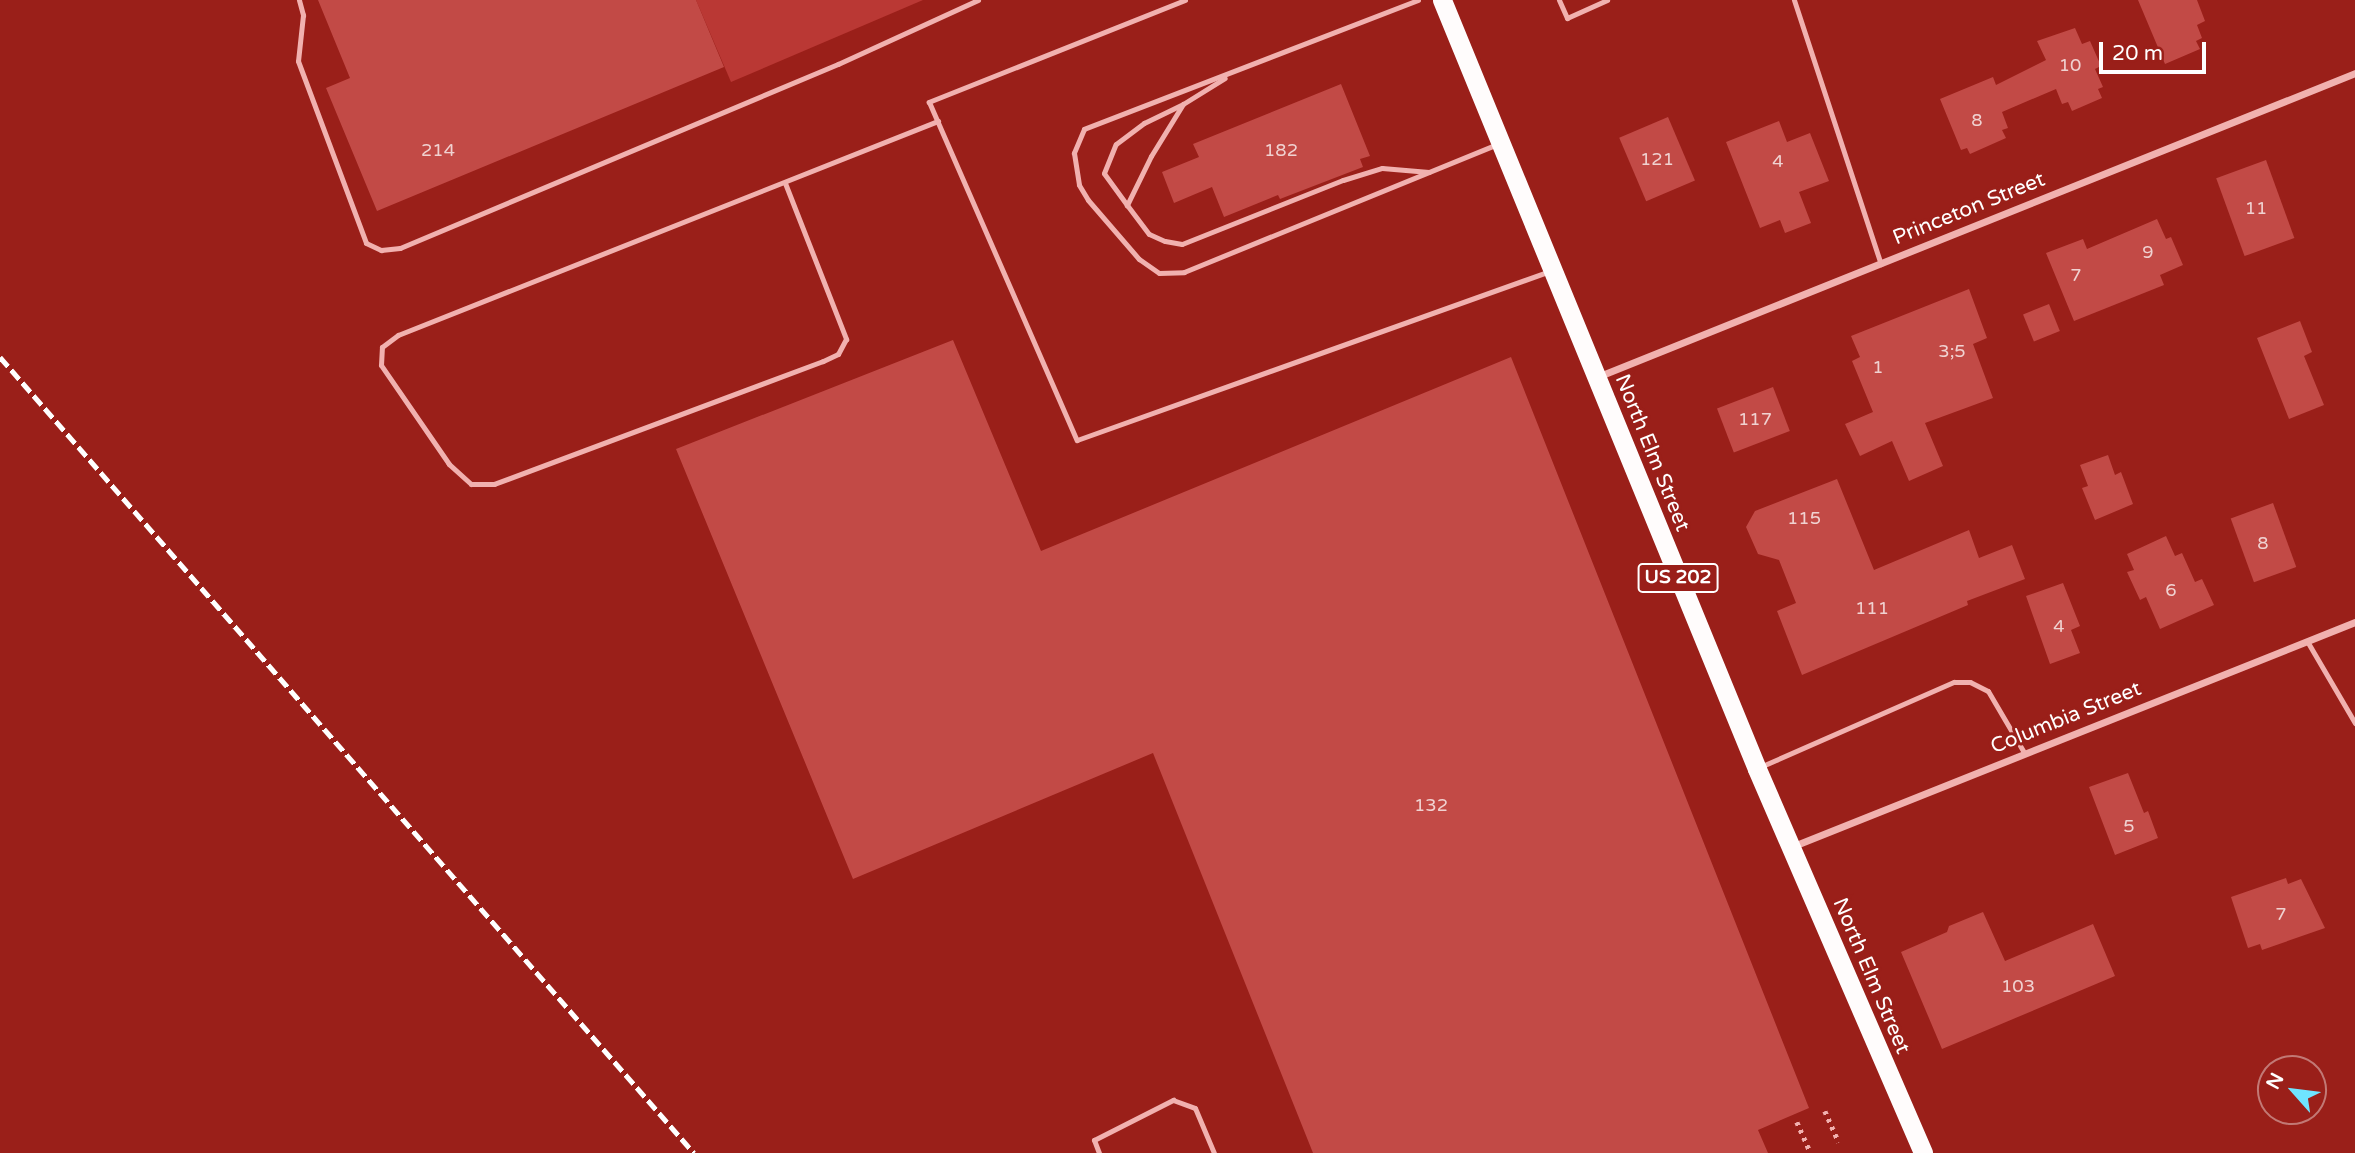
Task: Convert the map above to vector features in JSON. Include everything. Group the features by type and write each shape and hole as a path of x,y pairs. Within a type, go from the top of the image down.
{"highway":[{"name":"North Elm Street","path":"1442,0 1757,769 1923,1153"}],"street":[{"name":"Princeton Street","path":"1597,377 2355,73"},
{"name":"Columbia Street","path":"1790,848 2355,622"}],"lane":[{"path":"299,0 303,15 298,61 366,243 381,250 400,248 838,64 978,0"},
{"path":"1185,0 929,102 1077,440 1553,270"},
{"path":"1418,0 1084,129 1074,153 1076,174 1088,200 1139,259 1159,273 1184,272 1500,143"},
{"path":"1559,0 1567,18 1607,0"},
{"path":"1794,0 1881,264"},
{"path":"1237,71 1127,134 1108,158 1104,166 1107,180 1149,234 1182,244 1343,180 1382,168 1430,172"},
{"path":"1127,205 1151,156 1183,104"},
{"path":"785,183 846,339 838,354 831,358 494,484 471,484 449,464 381,365 382,347 398,335 938,121"},
{"path":"2307,641 2355,723"},
{"path":"1757,769 1954,682 1970,682 1988,691 2025,754"},
{"path":"1099,1153 1094,1140 1172,1100 1195,1108 1214,1153"}],"path":[{"path":"1825,1111 1839,1142"},
{"path":"1797,1122 1811,1153"}],"shaded area":[{"path":"696,0 923,0 731,82"}],"building":[{"path":"318,0 696,0 724,67 377,211 326,88 350,78"},
{"path":"2138,0 2197,0 2205,21 2197,25 2202,38 2196,41 2200,49 2165,64"},
{"path":"2075,28 2082,44 2090,41 2101,66 2095,69 2103,87 2098,89 2102,98 2072,111 2068,102 2062,104 2056,89 2002,112 2008,128 2002,130 2006,138 1970,154 1967,148 1961,150 1940,99 1993,77 1996,85 2046,60 2037,41"},
{"path":"1341,84 1370,156 1360,159 1363,167 1280,199 1278,195 1224,217 1212,187 1174,203 1162,172 1199,157 1193,144"},
{"path":"1668,117 1695,181 1646,201 1619,138"},
{"path":"1779,121 1787,142 1810,133 1829,181 1799,192 1811,223 1785,233 1780,220 1760,228 1726,142"},
{"path":"2266,160 2294,238 2245,256 2216,178"},
{"path":"2157,219 2166,239 2171,237 2183,265 2160,275 2164,285 2074,321 2046,253 2083,239 2087,249"},
{"path":"1969,289 1987,338 1973,344 1993,398 1925,423 1943,466 1909,481 1892,441 1860,456 1845,424 1873,412 1852,361 1860,357 1851,336"},
{"path":"2049,304 2060,331 2034,341 2023,314"},
{"path":"2300,321 2312,352 2304,356 2324,405 2289,419 2257,338"},
{"path":"953,340 1041,551 1511,357 1809,1108 1758,1130 1768,1153 1313,1153 1153,753 853,879 676,449"},
{"path":"1773,387 1790,431 1734,452 1717,409"},
{"path":"2108,455 2115,475 2121,472 2133,504 2095,520 2082,488 2088,486 2080,465"},
{"path":"1837,479 1874,570 1969,530 1979,558 2012,545 2025,579 1967,601 1968,605 1802,675 1777,611 1796,603 1779,560 1758,554 1746,527 1755,511"},
{"path":"2273,503 2296,567 2254,582 2231,518"},
{"path":"2166,536 2175,556 2182,553 2195,582 2202,579 2214,605 2160,629 2146,597 2140,600 2127,572 2134,570 2127,554"},
{"path":"2063,583 2080,626 2071,630 2080,653 2050,664 2026,596"},
{"path":"2128,773 2144,813 2148,811 2158,838 2115,855 2089,787"},
{"path":"2286,878 2288,884 2301,879 2325,928 2262,950 2260,944 2248,948 2231,897"},
{"path":"1983,912 2005,961 2093,924 2115,976 1942,1049 1901,952 1947,932 1949,926"}],"railway":[{"path":"0,357 694,1153"}]}
